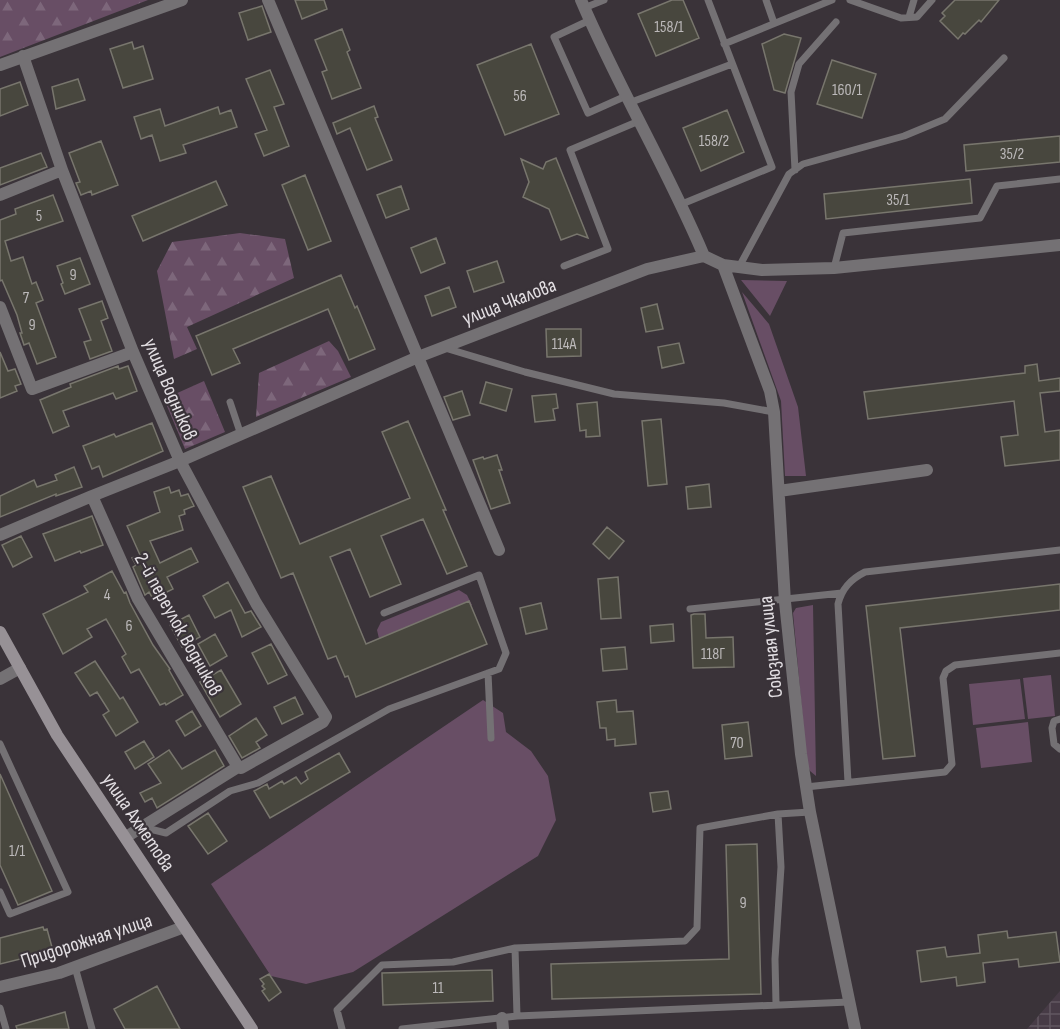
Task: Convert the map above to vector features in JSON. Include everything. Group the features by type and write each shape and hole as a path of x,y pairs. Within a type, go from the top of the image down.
{"main road":[{"name":"улица Ахметова","path":"0,632 57,735 252,1029"}],"street":[{"path":"0,65 182,0"},
{"path":"268,0 499,550"},
{"path":"583,4 628,100 682,204 704,256 723,265 762,270 834,268 1060,245"},
{"name":"улица Водников","path":"23,56 62,170 180,461 256,603 326,717 323,722 241,768 238,767"},
{"path":"0,195 62,170"},
{"name":"улица Чкалова","path":"0,535 180,461 443,347 647,269 704,256"},
{"name":"Союзная улица","path":"723,265 770,391 774,412 784,599 801,754 810,812 855,1029"},
{"path":"0,307 32,389 134,352"},
{"path":"779,491 927,470"},
{"name":"2-й переулок Водников","path":"92,496 138,599 238,767"},
{"path":"0,679 20,668"},
{"path":"126,837 238,767"},
{"name":"Придорожная улица","path":"0,987 59,973 184,927"}],"lane":[{"path":"583,4 604,0"},
{"path":"682,204 772,167 708,0"},
{"path":"766,0 774,23"},
{"path":"724,44 832,0"},
{"path":"850,0 902,18 917,17 932,0"},
{"path":"909,17 914,0"},
{"path":"590,20 554,37 588,113 732,64"},
{"path":"795,170 791,93 799,64 836,22"},
{"path":"739,267 789,174 804,164 904,136 945,119 1004,58"},
{"path":"564,266 608,249 570,150 639,121"},
{"path":"834,268 843,232 980,218 997,186 1060,179"},
{"path":"443,347 525,372 614,394 724,403 774,412"},
{"path":"230,402 241,435"},
{"path":"848,782 838,603 852,579 865,572 1060,550"},
{"path":"142,827 166,833 230,791 258,783 389,709 499,669 506,653 479,575 384,613"},
{"path":"690,609 842,593"},
{"path":"806,787 948,770 952,764 952,758 943,678 946,671 951,666 1060,653"},
{"path":"488,673 491,738"},
{"path":"1060,719 1054,721 1052,728 1054,744 1060,749"},
{"path":"0,744 68,892 10,914 0,892"},
{"path":"342,1029 337,1010 382,965 453,962 515,948 685,940 697,928 700,828 777,814 810,812"},
{"path":"776,1005 775,959 781,867 777,814"},
{"path":"515,948 517,1016"},
{"path":"75,967 92,1029"},
{"path":"402,1029 502,1024 517,1016 849,1002"},
{"path":"0,1008 6,1029"}],"shaded area":[{"path":"1060,991 1060,1029 1027,1029"}],"green space":[{"path":"0,0 148,0 0,57"},
{"path":"240,233 285,239 294,278 187,327 197,349 174,359 157,271 172,242"},
{"path":"741,280 787,281 770,316"},
{"path":"742,292 769,324 798,407 806,476 785,476 781,401"},
{"path":"329,341 338,351 351,377 256,417 259,373"},
{"path":"204,381 225,432 185,449 164,399"},
{"path":"459,590 467,595 472,605 380,643 377,630 381,622"},
{"path":"813,605 816,776 807,765 793,613 796,608"},
{"path":"1051,675 1055,716 1028,719 1023,678"},
{"path":"1020,679 1025,719 973,725 969,684"},
{"path":"483,700 503,713 506,732 531,751 548,776 556,820 538,856 353,972 306,984 271,976 211,884"},
{"path":"1028,722 1032,762 981,768 976,728"}],"building":[{"path":"295,0 324,0 327,9 302,19"},
{"path":"672,0 683,0 699,38 656,56 638,14"},
{"path":"955,0 999,0 981,22 979,20 958,39 940,21 945,16 942,13"},
{"path":"262,6 271,32 248,40 239,13"},
{"path":"342,29 350,50 347,52 361,88 332,99 322,72 327,70 315,40"},
{"path":"784,34 801,38 785,93 774,90 762,44"},
{"path":"132,42 134,49 143,46 153,79 123,88 110,49"},
{"path":"531,44 559,114 505,135 477,65"},
{"path":"832,60 876,74 862,118 817,104"},
{"path":"270,70 284,104 274,107 289,146 264,156 255,134 267,130 246,79"},
{"path":"78,79 85,100 56,109 52,87"},
{"path":"20,82 28,105 0,116 0,89"},
{"path":"374,106 378,117 375,118 392,160 367,170 350,128 337,134 333,123"},
{"path":"218,107 220,114 231,110 237,127 183,145 186,153 160,161 152,135 141,139 134,117 160,109 165,126"},
{"path":"727,110 744,152 701,171 683,128"},
{"path":"1060,136 1060,162 966,171 964,145"},
{"path":"101,141 118,185 92,195 91,191 81,195 76,183 80,182 69,153"},
{"path":"41,153 47,167 0,185 0,168"},
{"path":"556,158 588,238 577,234 561,240 549,209 523,197 529,182 521,159 543,169 546,162"},
{"path":"305,175 331,241 308,250 282,185"},
{"path":"970,179 972,203 826,219 824,194"},
{"path":"216,181 227,205 143,241 132,216"},
{"path":"401,186 409,209 386,218 377,195"},
{"path":"53,195 63,221 5,241 11,261 23,257 32,284 36,282 43,300 36,303 56,357 37,364 29,343 24,345 17,315 2,280 0,281 0,220 16,214 15,209"},
{"path":"436,238 445,263 421,273 411,248"},
{"path":"80,258 90,284 65,294 57,266"},
{"path":"497,261 504,282 474,292 467,271"},
{"path":"341,275 375,349 349,360 328,309 233,349 240,363 212,375 196,336"},
{"path":"449,287 456,307 432,316 425,296"},
{"path":"102,301 108,318 101,321 112,351 90,359 84,342 91,340 79,309"},
{"path":"657,304 663,329 646,332 641,308"},
{"path":"546,329 581,329 581,356 547,357"},
{"path":"679,343 684,363 662,368 658,347"},
{"path":"0,352 8,371 15,369 21,384 15,386 17,391 0,398"},
{"path":"1037,364 1039,381 1060,378 1060,391 1040,393 1045,432 1060,430 1060,460 1005,466 1001,437 1018,435 1014,401 868,419 864,392 1025,373 1025,366"},
{"path":"118,366 119,369 128,366 137,391 116,399 113,393 63,411 69,426 53,433 40,400 71,387 70,384"},
{"path":"486,382 512,389 506,411 480,403"},
{"path":"462,391 470,415 453,420 444,397"},
{"path":"556,394 558,408 553,409 555,420 535,422 532,396"},
{"path":"597,402 600,436 586,437 586,430 580,431 577,404"},
{"path":"661,419 667,484 648,486 642,421"},
{"path":"408,421 467,566 447,574 423,519 381,536 401,584 370,597 350,549 330,557 366,644 469,601 487,644 356,697 348,676 345,677 336,656 328,659 293,573 281,578 243,487 271,476 300,544 410,498 382,432"},
{"path":"152,423 163,451 103,477 99,466 92,469 83,446 114,434 116,437"},
{"path":"497,455 502,470 499,470 510,503 491,509 473,460"},
{"path":"74,467 82,487 56,496 56,494 0,517 0,496 34,480 37,487 57,480 55,475"},
{"path":"709,484 711,507 688,509 686,487"},
{"path":"169,487 171,493 179,490 181,496 188,494 194,506 184,510 185,514 179,516 183,530 150,541 160,563 191,548 198,562 167,577 173,589 153,599 149,592 145,595 133,567 136,565 132,558 140,555 127,526 160,512 154,492"},
{"path":"92,516 103,545 55,561 43,534"},
{"path":"607,527 624,541 609,559 593,544"},
{"path":"21,536 32,557 13,567 2,545"},
{"path":"112,571 183,695 166,705 165,703 160,705 139,669 131,673 122,657 126,654 106,619 87,629 92,637 63,654 43,614 88,592 84,586"},
{"path":"618,577 621,618 601,619 598,579"},
{"path":"228,582 245,613 251,611 261,627 242,637 231,610 215,618 203,596"},
{"path":"1060,584 1060,610 900,628 915,756 883,759 866,606"},
{"path":"541,603 547,629 526,634 520,608"},
{"path":"705,614 706,638 733,637 734,667 693,668 691,615"},
{"path":"189,615 200,637 182,647 170,625"},
{"path":"673,624 674,641 651,643 650,626"},
{"path":"215,634 227,656 210,666 198,644"},
{"path":"271,644 287,675 268,684 252,653"},
{"path":"625,647 627,669 603,671 601,649"},
{"path":"95,661 120,699 123,697 138,722 116,736 103,715 109,711 97,692 90,696 75,673"},
{"path":"221,670 241,704 220,717 200,682"},
{"path":"295,697 303,714 282,724 274,707"},
{"path":"616,700 617,712 633,711 636,744 615,746 615,739 607,740 606,728 600,728 597,702"},
{"path":"192,711 201,726 185,736 176,721"},
{"path":"256,718 267,735 256,742 260,748 242,758 229,736"},
{"path":"748,722 752,756 725,759 722,725"},
{"path":"144,741 154,757 135,769 125,752"},
{"path":"169,750 182,769 215,750 224,766 157,808 152,798 145,802 140,793 161,783 148,764"},
{"path":"339,753 350,772 270,818 254,791 267,784 269,789 282,781 284,784 296,777 301,784 308,779 305,772"},
{"path":"0,774 52,891 18,905 0,865"},
{"path":"668,791 671,809 653,812 650,793"},
{"path":"208,813 227,841 208,854 188,826"},
{"path":"757,844 761,994 552,999 551,964 729,959 726,845"},
{"path":"43,927 44,930 47,929 53,951 0,964 0,938"},
{"path":"1007,931 1008,938 1056,932 1060,962 1019,967 1018,959 983,963 985,982 957,986 956,977 921,982 917,951 945,947 947,957 980,953 978,935"},
{"path":"492,970 493,1001 383,1005 382,973"},
{"path":"269,974 281,992 269,1001 262,991 265,989 260,979"},
{"path":"157,986 180,1029 125,1029 114,1009"},
{"path":"65,1012 69,1029 17,1029 16,1026"}]}
